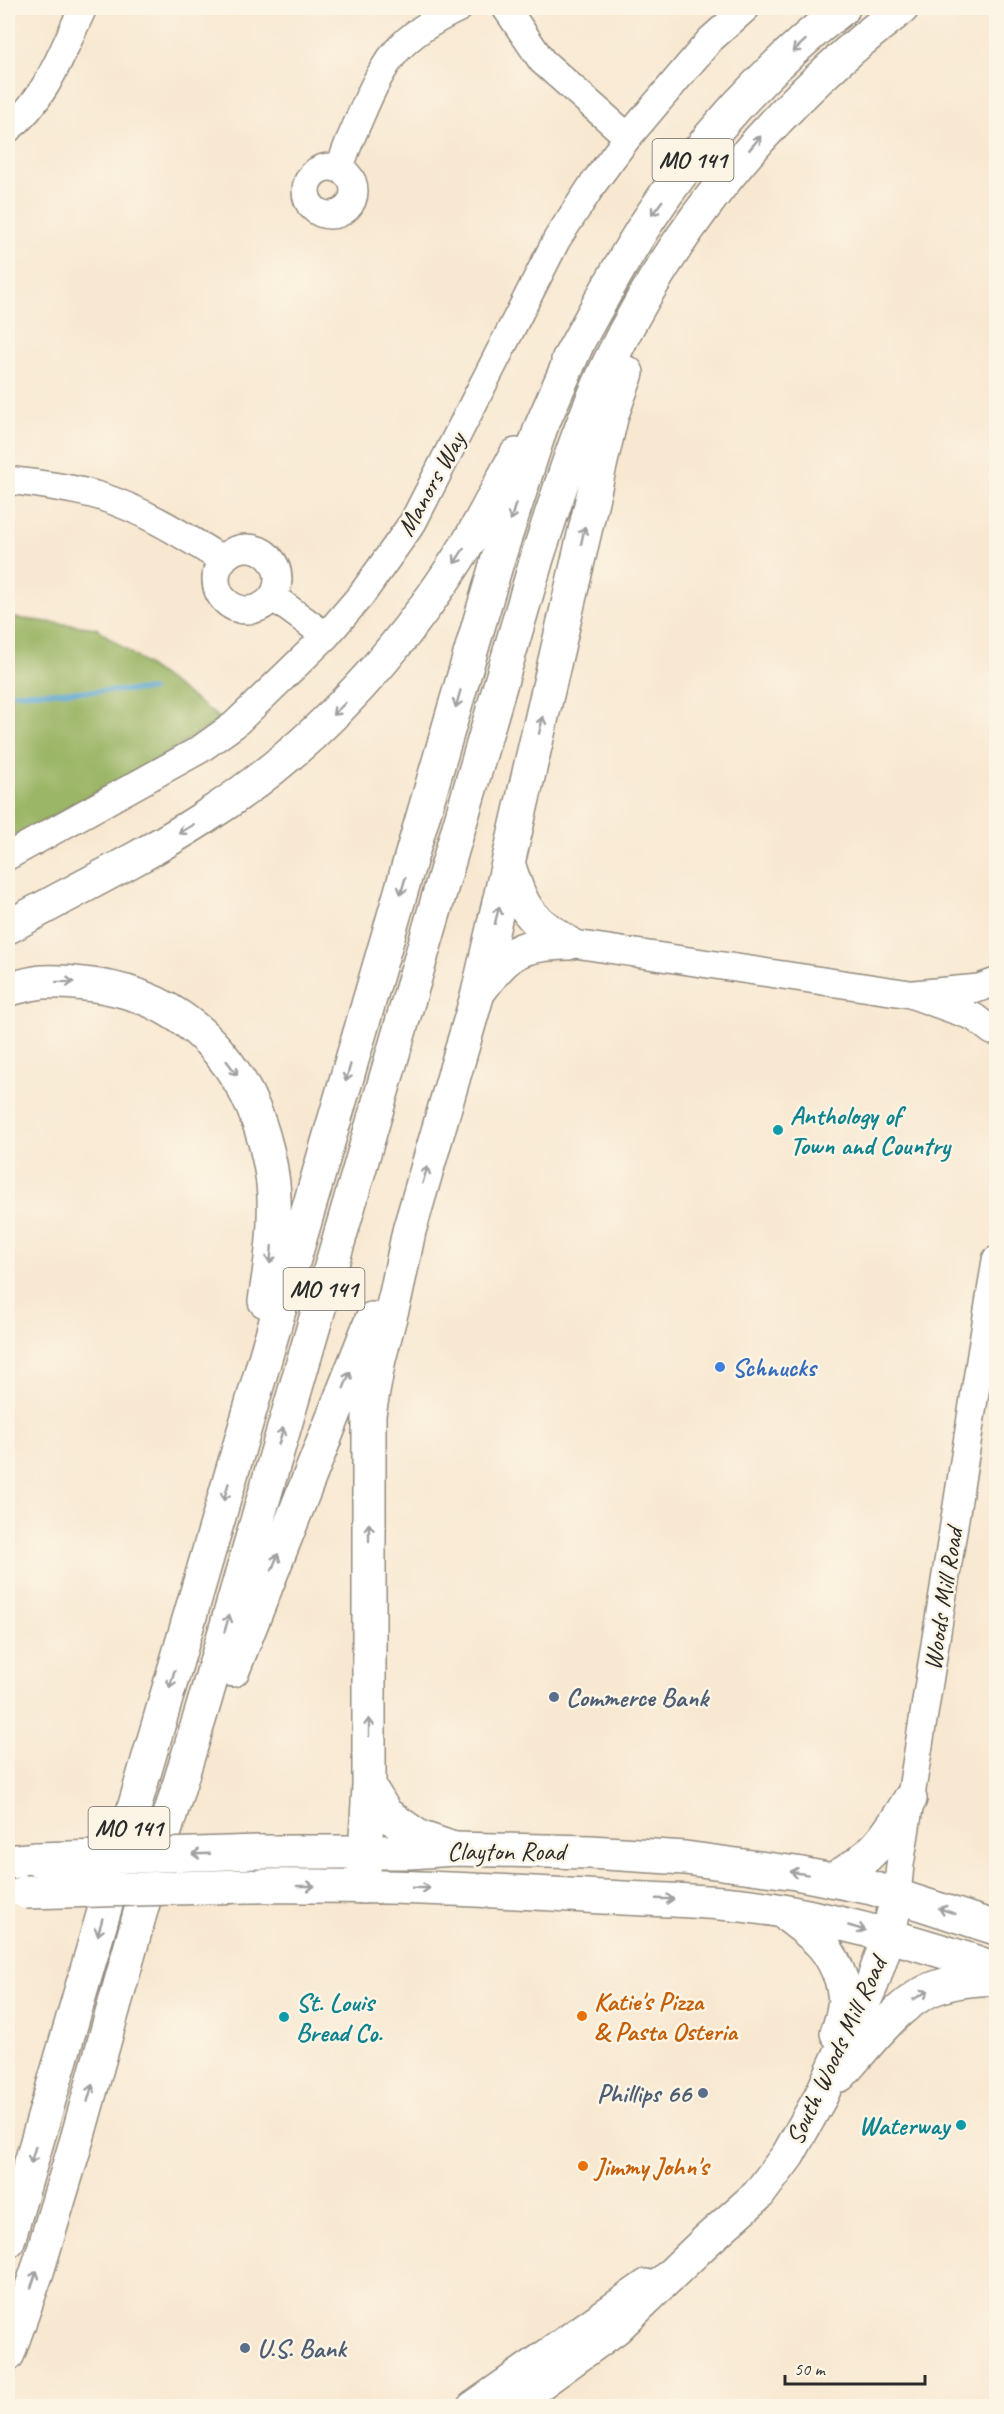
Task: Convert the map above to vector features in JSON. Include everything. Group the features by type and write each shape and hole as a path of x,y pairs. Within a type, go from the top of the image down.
{"main road":[{"name":"MO 141","path":"8,2241 497,562 541,427 579,340 612,278 636,239 689,164 733,112 782,61 843,8"},
{"name":"MO 141","path":"8,2354 37,2272 513,643 560,488 583,422 611,359 643,299 680,240 720,186 764,132 813,82 864,36 902,8"},
{"path":"363,1887 369,1786 369,1414 379,1359 409,1231 478,993 612,414 635,350 680,240"},
{"path":"8,927 151,850 204,818 254,783 302,744 344,705 387,657 439,588 469,541 579,340"},
{"path":"509,866 521,903 532,917 568,943"},
{"path":"478,993 499,964 518,950 537,943 568,943"},
{"path":"8,989 43,982 75,982 117,988 150,999 185,1019 200,1032 214,1045 238,1076 255,1111 267,1149 273,1185 274,1225 270,1270 248,1416"},
{"path":"141,1910 332,1418 409,1231"},
{"path":"369,1786 386,1814 419,1837 454,1849"},
{"path":"831,1880 847,1872 874,1852 890,1833 910,1799"},
{"name":"Clayton Road","path":"22,1860 259,1852 410,1852 454,1849 590,1852 685,1858 739,1864 831,1880 897,1895 996,1928"},
{"name":"Clayton Road","path":"17,1893 248,1886 363,1887 548,1892 688,1900 780,1911 888,1937 996,1969"},
{"name":"Woods Mill Road","path":"888,1937 897,1895"},
{"path":"780,1911 818,1939 830,1951 843,1984 845,2005 821,2096"},
{"name":"South Woods Mill Road","path":"509,2406 616,2328 706,2241 758,2195 788,2156 821,2096 872,1984 888,1937"},
{"path":"846,2041 880,2003 909,1956 930,1951 960,1957"},
{"path":"821,2096 899,2011 921,1994 938,1986 966,1980 996,1978"}],"street":[{"path":"8,129 45,90 83,8"},
{"path":"340,169 376,78 398,47 420,28 459,8"},
{"path":"506,8 542,61 628,137"},
{"name":"Manors Way","path":"8,856 199,750 234,725 326,636 362,594 413,522 557,239 593,184 628,137 710,40 746,8"},
{"path":"8,480 64,487 109,500 152,517 223,560"},
{"path":"243,549 255,549 264,554 276,567 278,581 273,597 257,609 236,608 226,602 219,593 216,580 217,570 223,560 232,552 243,549"},
{"path":"273,597 326,636"},
{"path":"568,943 909,994 974,1017 994,1035"},
{"path":"909,994 979,988 996,982"},
{"path":"994,1035 990,1007 996,991"},
{"name":"Woods Mill Road","path":"897,1895 910,1799 996,1260"},
{"name":"South Woods Mill Road","path":"471,2406 706,2241"}],"green space":[{"path":"8,617 96,628 221,719 160,758 8,841"}],"waterway":[{"path":"8,693 151,690"}],"place":[{"name":"Anthology of Town and Country","path":"778,1130"},
{"name":"Schnucks","path":"720,1367"},
{"name":"Commerce Bank","path":"554,1697"},
{"name":"Katie's Pizza & Pasta Osteria","path":"582,2016"},
{"name":"St. Louis Bread Co.","path":"284,2017"},
{"name":"Phillips 66","path":"703,2093"},
{"name":"Waterway","path":"961,2125"},
{"name":"Jimmy John's","path":"583,2166"},
{"name":"U.S. Bank","path":"245,2348"}]}
